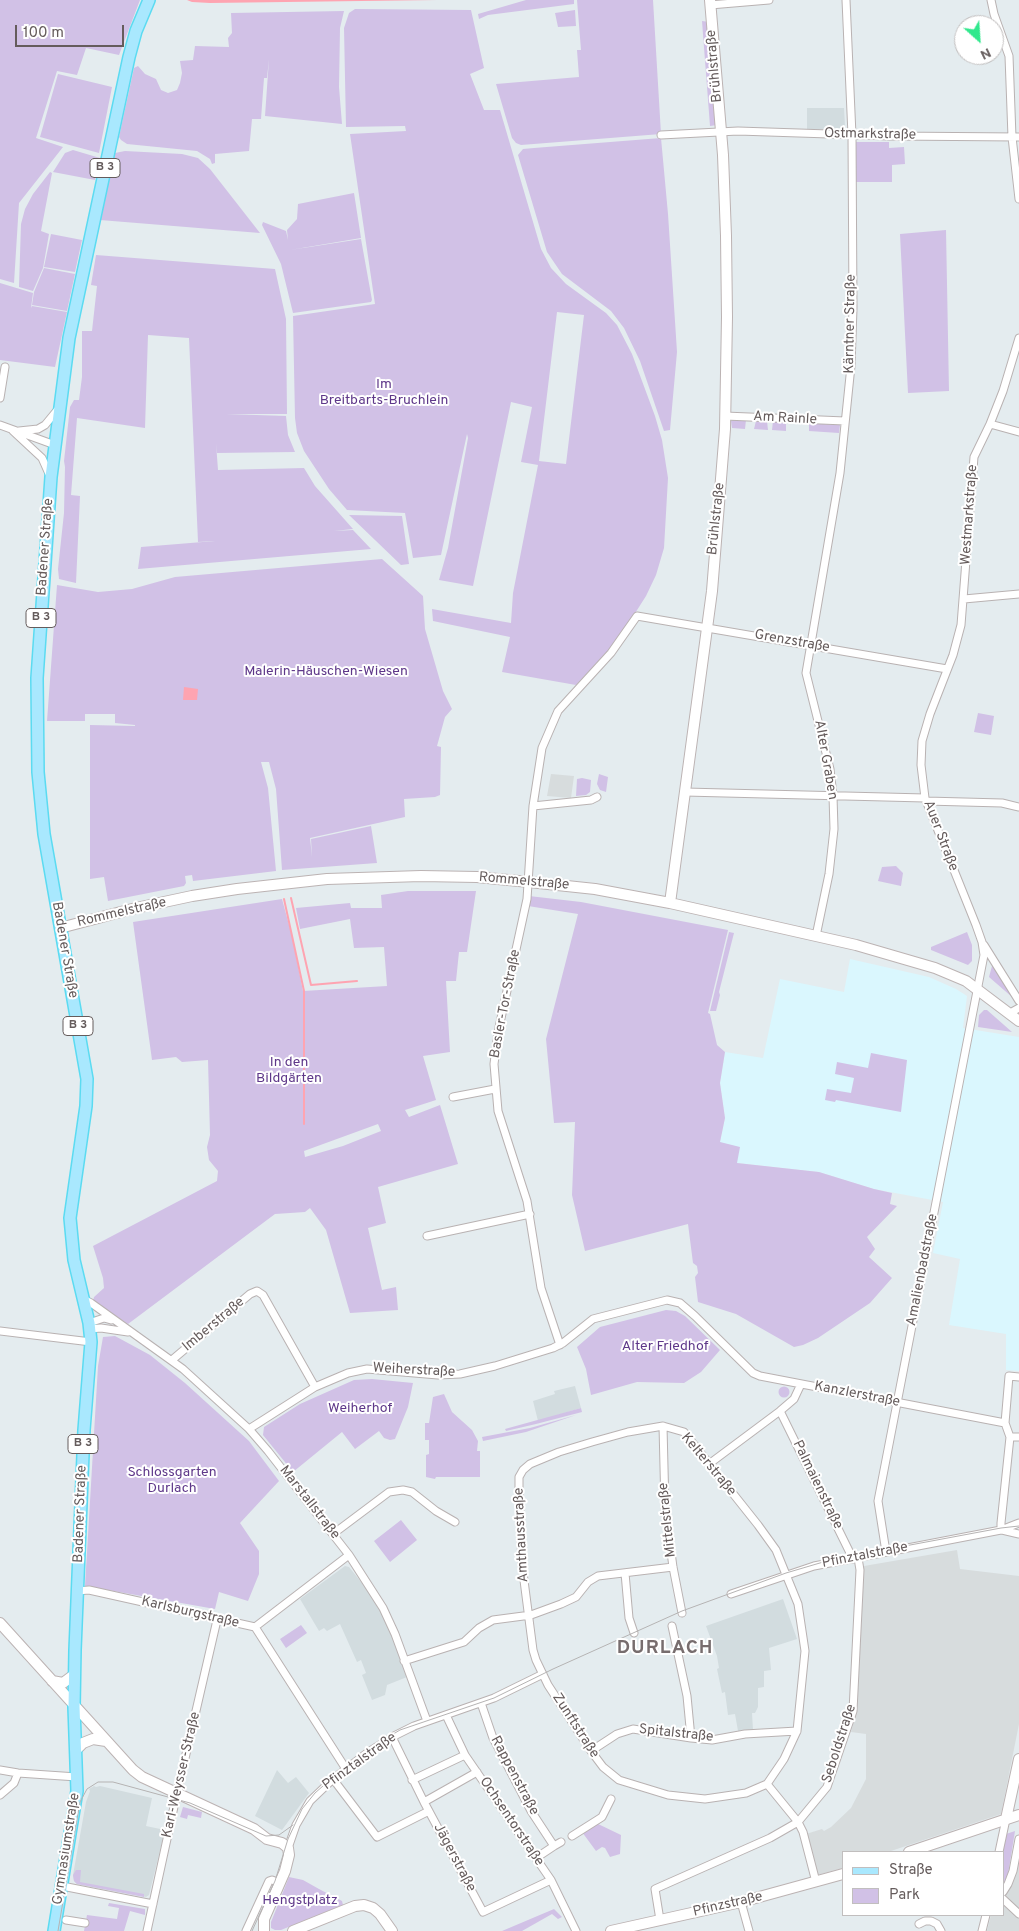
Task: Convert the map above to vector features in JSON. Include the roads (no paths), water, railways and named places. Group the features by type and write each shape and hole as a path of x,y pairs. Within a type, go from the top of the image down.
{"main road":[{"name":"Badener Straße","path":"74,1706 84,1430 91,1342 74,1260 70,1218 86,1106 87,1079 44,834 38,772 37,678 51,478 69,338 129,57 136,31 149,0"},
{"name":"Brühlstraße","path":"670,903 707,627 720,504 725,416 728,318 727,263 721,131 710,2"},
{"name":"Rommelstraße","path":"60,928 136,908 237,889 327,879 430,876 477,877 595,889 670,903 816,936 935,968 966,981 978,990"},
{"path":"978,990 1014,1010 1019,1022"},
{"path":"0,1624 133,1770 288,1848"},
{"path":"52,1680 63,1683 75,1674"},
{"name":"Gymnasiumstraße","path":"54,1931 76,1806 77,1777 74,1706"},
{"path":"76,1750 83,1743 93,1739 106,1741"},
{"path":"1006,1819 1019,1759"},
{"path":"912,1851 1019,1814"},
{"name":"Pfinztalstraße","path":"264,1931 264,1918 280,1883 290,1851 288,1848"},
{"name":"Pfinzstraße","path":"611,1931 640,1928 660,1920 741,1902 842,1874"},
{"path":"293,1931 355,1906 364,1905 373,1908 380,1914 392,1931"}],"street":[{"path":"710,2 769,0"},
{"name":"Kärntner Straße","path":"811,645 839,482 851,366 853,308 852,135 846,0"},
{"path":"991,0 1009,56 1019,199"},
{"path":"660,135 721,131"},
{"name":"Ostmarkstraße","path":"721,131 1016,137"},
{"name":"Westmarkstraße","path":"958,640 964,599 974,456 990,424 1010,371 1019,338"},
{"path":"0,398 5,367"},
{"path":"14,431 38,429 45,425 60,407"},
{"name":"Am Rainle","path":"725,416 845,422"},
{"path":"990,424 1019,432"},
{"path":"0,425 55,445"},
{"path":"14,431 42,458 51,478"},
{"path":"964,599 1019,594"},
{"name":"Grenzstraße","path":"637,616 947,669"},
{"name":"Basler-Tor-Straße","path":"560,1345 541,1288 530,1214 501,1122 495,1089 494,1064 496,1041 527,899 533,806 542,748 558,711 611,653 637,616"},
{"name":"Auer Straße","path":"958,640 930,714 922,741 921,766 925,800 982,942 1019,1001"},
{"name":"Alter Graben","path":"811,645 806,673 830,769 834,828 829,874 816,936"},
{"path":"685,792 1002,803 1019,807"},
{"path":"533,806 573,803 597,797"},
{"name":"Auer Straße","path":"978,990 984,955 982,942"},
{"name":"Amalienbadstraße","path":"886,1552 878,1501 978,990"},
{"path":"453,1097 495,1089"},
{"path":"427,1236 530,1214"},
{"name":"Imberstraße","path":"172,1360 250,1294 257,1291 264,1295 315,1386"},
{"name":"Marstallstraße","path":"82,1299 172,1360 249,1429 349,1555 383,1608 395,1634 427,1721"},
{"name":"Weiherstraße","path":"249,1429 315,1386 333,1378 367,1369 438,1375 460,1374 495,1366 560,1345 597,1318 667,1300 680,1303 753,1373 801,1384"},
{"path":"89,1326 104,1318 114,1320"},
{"name":"Marstallstraße","path":"89,1326 129,1332"},
{"path":"0,1331 91,1342"},
{"path":"1001,1530 1000,1523 1010,1437 1005,1423 1009,1376 1019,1377"},
{"name":"Kanzlerstraße","path":"709,1464 794,1399 801,1384 1005,1423"},
{"name":"Palmaienstraße","path":"780,1411 855,1558"},
{"name":"Kelterstraße","path":"592,1442 628,1432 663,1426 684,1432 776,1550 798,1604 805,1651 797,1731 784,1759 767,1784"},
{"name":"Mittelstraße","path":"663,1426 665,1508 673,1567 682,1613"},
{"path":"1010,1437 1019,1438"},
{"name":"Amthausstraße","path":"542,1674 534,1654 522,1565 519,1477 530,1464 559,1452 592,1442"},
{"path":"333,1534 389,1492 403,1490 412,1492 436,1511 455,1522"},
{"name":"Pfinztalstraße","path":"731,1594 822,1564 1001,1530 1019,1523"},
{"name":"Pfinztalstraße","path":"1001,1530 1019,1534"},
{"path":"255,1627 349,1555"},
{"name":"Seboldstraße","path":"660,1920 655,1889 770,1838 798,1822 827,1787 853,1711 860,1570 855,1558"},
{"path":"404,1661 464,1642 479,1628 493,1620 528,1615 561,1604 576,1597 588,1582 598,1576 673,1567"},
{"path":"625,1573 629,1618 634,1633"},
{"name":"Karlsburgstraße","path":"78,1591 89,1590 255,1627 346,1768"},
{"name":"Karl-Weysser-Straße","path":"147,1931 217,1620"},
{"path":"672,1626 687,1696 691,1738"},
{"name":"Pfinztalstraße","path":"288,1848 296,1825 304,1810 316,1794 346,1768 392,1737 451,1711 481,1703 542,1674"},
{"name":"Zunftstraße","path":"542,1674 591,1751 603,1767 619,1780 668,1795 705,1799 746,1793 767,1784"},
{"name":"Rappenstraße","path":"481,1703 493,1738 532,1811 558,1844 536,1858"},
{"name":"Ochsentorstraße","path":"451,1711 466,1755 551,1880 576,1931"},
{"name":"Spitalstraße","path":"591,1751 617,1734 633,1729 712,1740 745,1734 797,1731"},
{"name":"Jägerstraße","path":"392,1737 412,1780 483,1912 551,1880"},
{"path":"412,1780 466,1755"},
{"path":"0,1770 18,1774 77,1777"},
{"path":"424,1802 477,1772"},
{"path":"0,1795 14,1784 18,1774"},
{"path":"333,1779 376,1837 429,1811"},
{"path":"767,1784 798,1822 803,1832 816,1882"},
{"path":"572,1836 602,1817 610,1799"},
{"path":"999,1851 1006,1819"},
{"path":"1004,1890 1013,1871 1019,1838"},
{"path":"246,1931 269,1881 272,1880 280,1883"},
{"path":"62,1886 153,1904"},
{"path":"1004,1900 1019,1914"},
{"path":"741,1902 749,1931"},
{"path":"982,1931 986,1916"},
{"path":"66,1920 85,1923"},
{"path":"919,1924 924,1921 931,1921 937,1924 941,1931"}],"waterway":[{"path":"291,898 311,985 357,981"},
{"path":"284,899 304,991 304,1124"}],"tram line":[{"path":"252,1931 275,1881 288,1839 302,1809 315,1793 332,1778 378,1743 400,1730 494,1698 553,1669 682,1611 786,1573 830,1560 1019,1526"},
{"path":"58,1931 80,1802 87,1789 98,1782 113,1782 190,1803 266,1836 279,1835 293,1825"}],"district":[{"name":"DURLACH","path":"665,1649"}],"park label":[{"name":"Im Breitbarts-Bruchlein","path":"384,394"},
{"name":"Malerin-Häuschen-Wiesen","path":"326,672"},
{"name":"In den Bildgärten","path":"289,1072"},
{"name":"Alter Friedhof","path":"665,1347"},
{"name":"Weiherhof","path":"360,1409"},
{"name":"Schlossgarten Durlach","path":"172,1482"},
{"name":"Hengstplatz","path":"300,1901"}]}
